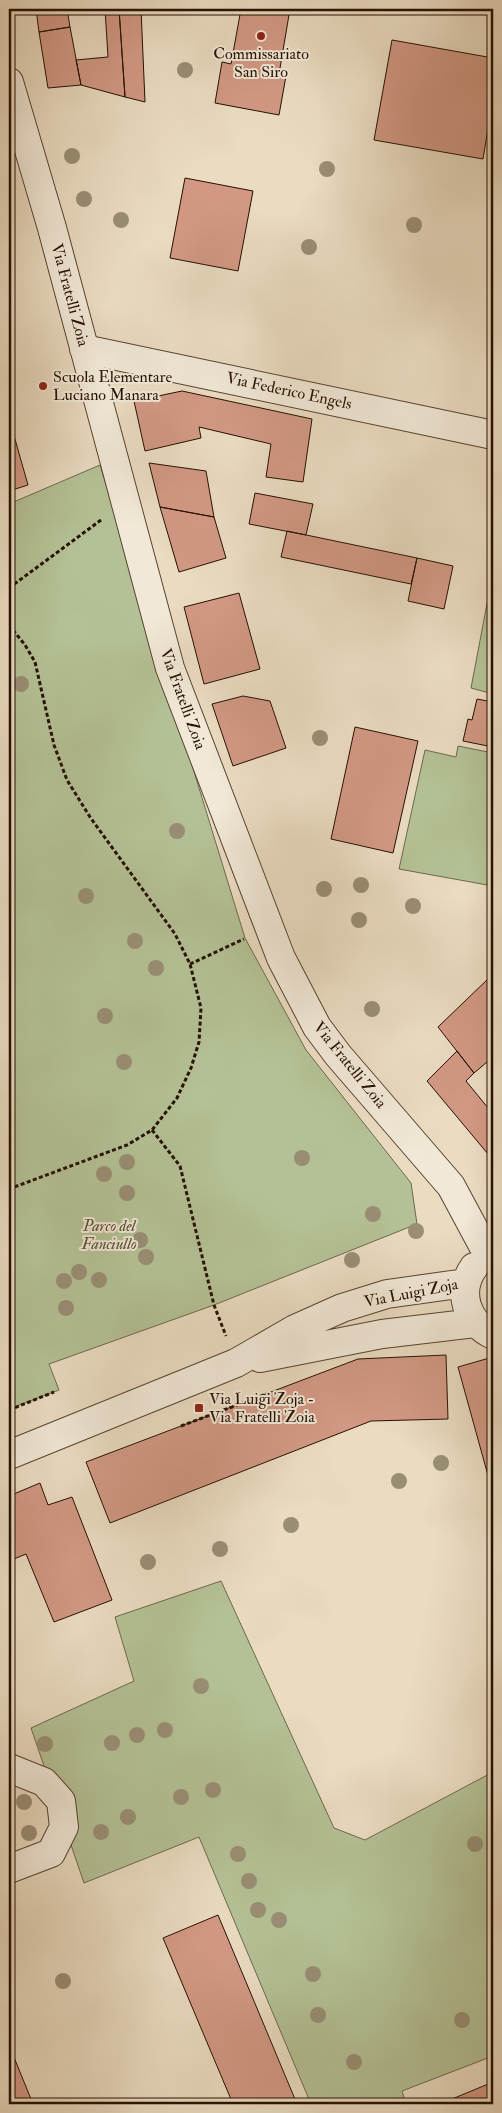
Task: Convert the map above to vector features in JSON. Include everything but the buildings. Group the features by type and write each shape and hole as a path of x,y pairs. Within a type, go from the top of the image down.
{"street":[{"name":"Via Fratelli Zoia","path":"9,82 52,228 170,668 281,958 317,1027 338,1055 451,1186 491,1254 474,1267 466,1283"},
{"name":"Via Federico Engels","path":"84,348 493,435"},
{"name":"Via Luigi Zoja","path":"9,1455 236,1362 295,1329 342,1308 387,1294 466,1283 466,1303 484,1329"},
{"name":"Via Luigi Zoja","path":"236,1362 382,1334 484,1329"},
{"path":"9,1768 44,1782 61,1801 64,1827 50,1853 9,1869"}],"path":[{"path":"9,588 106,517"},
{"path":"9,624 26,645 36,662 54,745 67,780 90,816 175,934 190,964 201,1008 199,1042 190,1068 177,1098 152,1130 127,1145 9,1189"},
{"path":"190,964 252,935"},
{"path":"152,1130 180,1166 214,1304"},
{"path":"9,1410 54,1392"},
{"path":"181,1426 269,1393"}],"green space":[{"name":"Parco del Fanciullo","path":"100,465 245,938 306,1050 411,1183 417,1224 214,1305 49,1364 59,1390 9,1409 9,504"},
{"path":"489,593 493,594 493,694 471,688"},
{"path":"458,746 493,753 493,886 399,869 425,750 456,757"},
{"path":"221,1581 334,1828 365,1840 493,1772 493,2056 402,2091 406,2104 311,2104 199,1837 84,1883 31,1728 134,1681 115,1617"}],"place":[{"name":"Commissariato San Siro","path":"261,36"},
{"name":"Scuola Elementare Luciano Manara","path":"43,386"},
{"name":"Via Luigi Zoja - Via Fratelli Zoia","path":"199,1408"}]}
